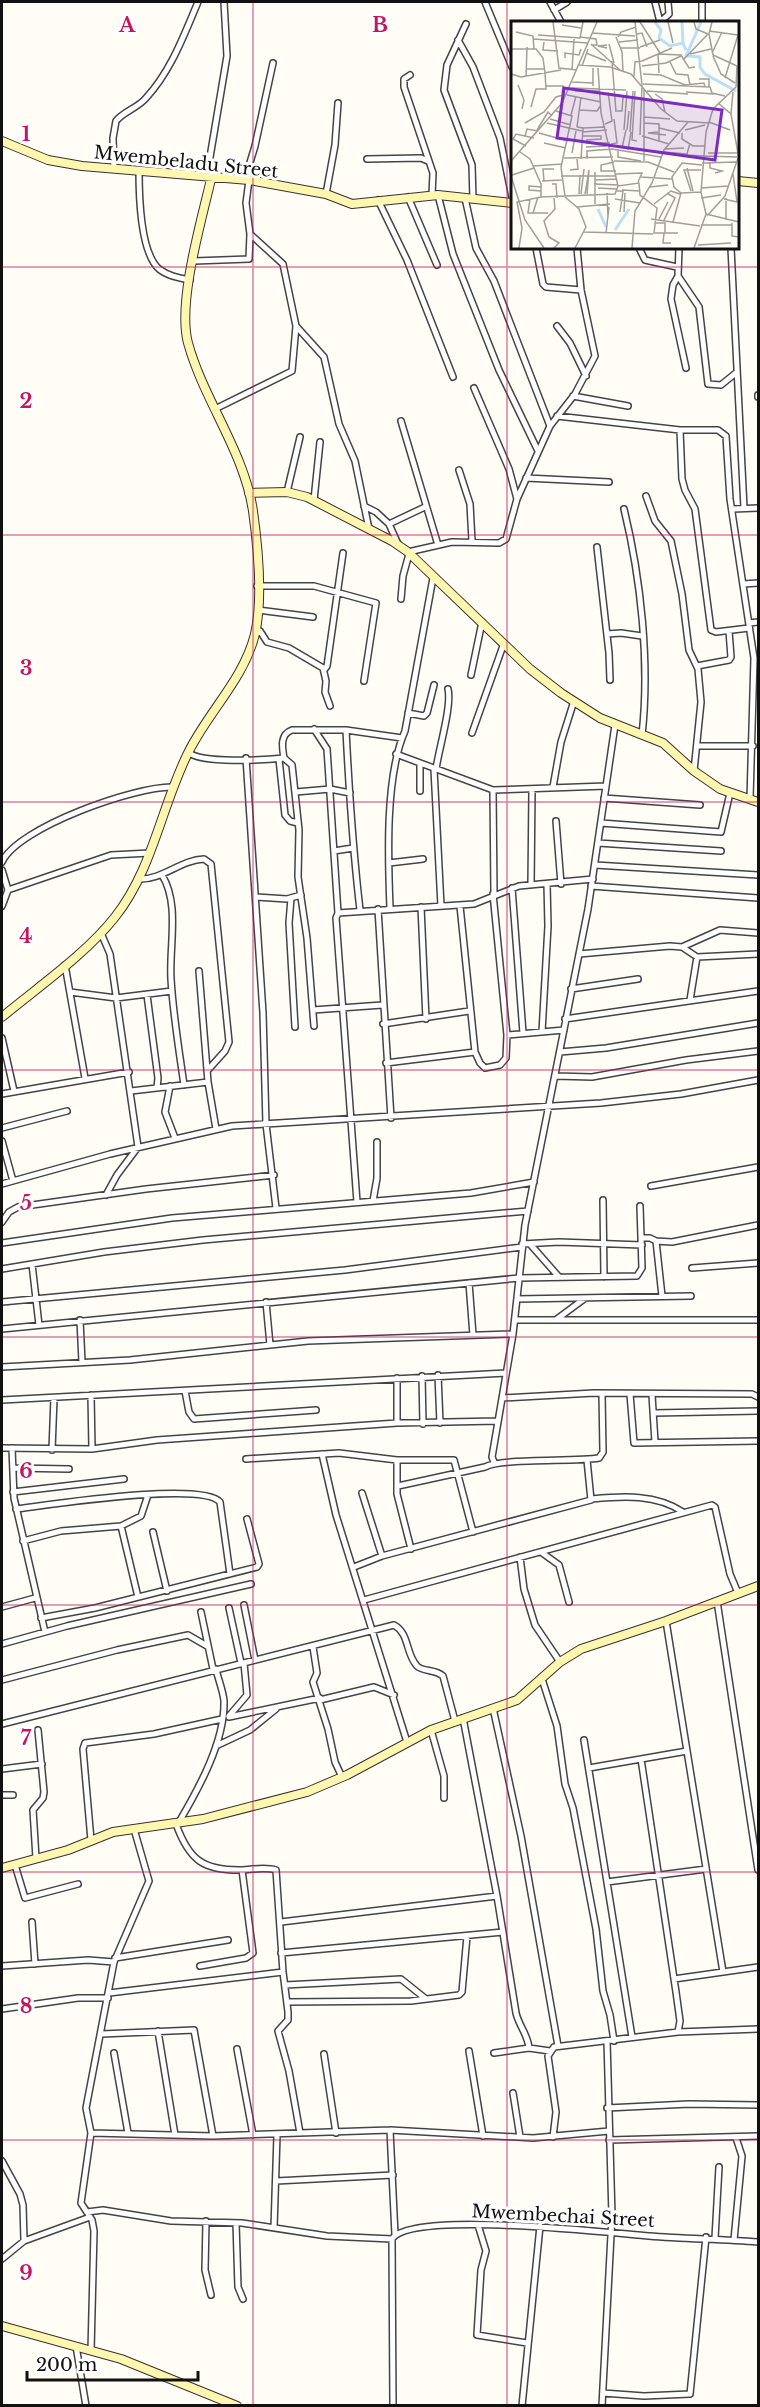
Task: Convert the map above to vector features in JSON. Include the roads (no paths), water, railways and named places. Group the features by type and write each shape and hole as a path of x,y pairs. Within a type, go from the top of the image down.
{"street":[{"path":"114,168 113,138 116,121 146,99 161,79 198,2"},
{"path":"2,1017 65,965 101,933 115,917 139,879 151,853 173,787 188,752 247,657 255,633 258,610 256,539 249,493 188,343 185,324 190,280 227,56 224,2"},
{"path":"484,2 511,63"},
{"path":"550,2 560,21"},
{"path":"554,10 567,2"},
{"path":"655,2 660,21"},
{"path":"661,21 669,14 668,2"},
{"path":"702,2 702,21"},
{"path":"466,24 447,65 444,90 472,165 469,199 476,248 494,281 550,426"},
{"path":"458,39 473,67 500,138 511,187"},
{"path":"194,261 249,259 247,179 273,63"},
{"path":"410,75 404,79 404,87 433,173 435,195 453,254 499,370 538,451"},
{"path":"326,194 335,145 338,103"},
{"name":"Mwembeladu Street","path":"2,141 48,160 82,166 247,179 326,194 352,204 435,195 511,203"},
{"path":"367,159 421,158 428,161"},
{"path":"140,170 141,209 152,256 158,268 168,274 190,280"},
{"path":"739,181 759,183"},
{"path":"408,197 436,265"},
{"path":"378,200 407,260 453,377"},
{"path":"215,409 292,371 296,326 283,264 250,234"},
{"path":"536,249 543,284 546,287 581,290"},
{"path":"409,553 438,545 472,541 503,542 508,535 517,499 550,426 586,376 596,352 590,337 576,249"},
{"path":"640,249 645,260 677,267"},
{"path":"679,249 678,276 699,307 708,384 721,385 737,372"},
{"path":"731,249 744,508"},
{"path":"678,276 671,292 686,368"},
{"path":"296,326 324,357 339,424 355,461 369,529"},
{"path":"557,326 570,342 586,376"},
{"path":"474,388 509,469 517,499"},
{"path":"573,396 628,406"},
{"path":"249,493 287,492 314,500 398,545 543,680 615,725 663,743 694,771 730,793 754,801 755,675 724,432 703,429 680,430 557,416"},
{"path":"401,421 438,545"},
{"path":"680,430 682,479 695,509 711,630 729,631 759,622"},
{"path":"287,492 300,437"},
{"path":"314,500 320,442"},
{"path":"459,470 470,504 472,541"},
{"path":"526,478 609,482"},
{"path":"646,496 655,521 671,541 682,594 689,650 698,666 701,702 694,771"},
{"path":"364,506 376,512 389,524 398,545"},
{"path":"389,524 425,507"},
{"path":"624,508 636,558 646,699 642,735"},
{"path":"733,509 759,508"},
{"path":"597,547 610,680"},
{"path":"330,706 325,692 324,670 327,666 343,552"},
{"path":"401,598 403,576 409,553"},
{"path":"390,908 389,863 396,754 408,713 433,578"},
{"path":"743,584 759,583"},
{"path":"257,586 314,586 376,603 364,681"},
{"path":"258,610 313,617"},
{"path":"471,675 482,622"},
{"path":"255,633 260,631 267,642 289,648 324,670"},
{"path":"698,666 729,660 731,657 729,631"},
{"path":"607,634 642,636"},
{"path":"472,733 504,643"},
{"path":"408,713 424,716 427,713 434,685"},
{"path":"441,906 435,769 450,701 448,689"},
{"path":"553,786 561,742 574,701"},
{"path":"494,1462 492,1457 515,1320 522,1246 592,883 615,725"},
{"path":"314,729 327,749 349,1120 357,1202"},
{"path":"298,823 290,821 285,815 282,744 289,730 346,730 402,738"},
{"path":"346,730 353,815 353,848 360,910"},
{"path":"697,746 753,746"},
{"path":"188,752 207,759 282,758 292,765 298,823 297,862 314,1026"},
{"path":"396,754 493,790 532,790 553,786 606,786"},
{"path":"246,758 256,897 266,1124 274,1175 276,1208"},
{"path":"420,763 420,791"},
{"path":"2,862 19,843 68,816 149,789 173,787"},
{"path":"296,792 330,789 350,793"},
{"path":"460,906 475,1052 480,1064 485,1068 500,1065 506,1058 507,1035 494,894 493,790"},
{"path":"531,885 532,790"},
{"path":"601,823 721,832 730,793"},
{"path":"604,798 700,806"},
{"path":"556,821 561,884"},
{"path":"598,843 722,851"},
{"path":"334,851 353,848"},
{"path":"8,890 111,855 151,853"},
{"path":"139,879 162,875 189,861 204,859 211,864 229,1042 225,1051 207,1071"},
{"path":"389,863 423,859"},
{"path":"595,864 759,875"},
{"path":"2,870 8,890 2,906"},
{"path":"162,875 170,894 172,991 184,1085"},
{"path":"338,913 390,908 460,906 474,904 512,888 547,884 592,883 759,898"},
{"path":"542,1032 548,926 547,884"},
{"path":"512,888 523,1033"},
{"path":"256,897 291,898 302,895"},
{"path":"291,898 289,923 295,1027"},
{"path":"421,907 426,1019"},
{"path":"378,909 383,1024 391,1118"},
{"path":"579,954 682,947 720,930 759,933"},
{"path":"101,933 110,954 129,1072 138,1147 117,1175 106,1195"},
{"path":"682,947 697,957 759,954"},
{"path":"690,1000 697,957"},
{"path":"65,965 85,1078"},
{"path":"199,971 207,1082 216,1129"},
{"path":"571,989 638,979"},
{"path":"70,992 116,998 172,991"},
{"path":"566,1019 759,991"},
{"path":"147,995 158,1078 157,1088"},
{"path":"313,1010 382,1005"},
{"path":"383,1024 470,1011"},
{"path":"560,1052 594,1050 759,1023"},
{"path":"507,1035 564,1030"},
{"path":"2,1038 14,1091"},
{"path":"556,1076 592,1077 686,1060 759,1051"},
{"path":"386,1063 475,1052"},
{"path":"2,1094 129,1072"},
{"path":"2,1184 138,1147 216,1129 549,1107 681,1094 759,1080"},
{"path":"131,1091 207,1082"},
{"path":"170,1086 165,1112 175,1138"},
{"path":"2,1128 67,1111"},
{"path":"2,1143 13,1181"},
{"path":"373,1201 377,1178 377,1143"},
{"path":"651,1186 759,1167"},
{"path":"2,1222 13,1209 106,1195 274,1175"},
{"path":"2,1243 164,1219 483,1191 534,1182"},
{"path":"603,1200 604,1277"},
{"path":"2,1329 519,1278 637,1276 641,1272 640,1206"},
{"path":"2,1269 104,1252 203,1240 528,1211"},
{"path":"2,1302 36,1297 345,1270 530,1244 641,1242 650,1238 656,1241 672,1242 759,1225"},
{"path":"656,1241 662,1296"},
{"path":"530,1244 559,1277"},
{"path":"692,1268 759,1263"},
{"path":"32,1264 39,1325"},
{"path":"469,1283 473,1335"},
{"path":"517,1299 691,1296"},
{"path":"557,1319 585,1299"},
{"path":"266,1302 270,1345"},
{"path":"80,1320 82,1362"},
{"path":"515,1320 759,1320"},
{"path":"2,1367 270,1345 513,1334"},
{"path":"2,1400 506,1372"},
{"path":"438,1375 440,1423"},
{"path":"422,1376 423,1424"},
{"path":"397,1378 397,1424"},
{"path":"185,1391 189,1412 194,1419 316,1410"},
{"path":"502,1398 602,1394 752,1394 759,1397"},
{"path":"398,1486 485,1467 494,1462 587,1460 602,1456 602,1394"},
{"path":"630,1394 634,1443 759,1441"},
{"path":"91,1395 92,1449"},
{"path":"652,1395 655,1442"},
{"path":"52,1450 54,1398"},
{"path":"654,1413 759,1411"},
{"path":"2,1448 92,1449 157,1440 397,1424 498,1421"},
{"path":"12,1448 13,1491 16,1509 35,1598 45,1632"},
{"path":"322,1454 336,1515 375,1632 407,1742"},
{"path":"246,1459 355,1454 397,1460 454,1460 473,1532"},
{"path":"397,1460 397,1494 411,1549"},
{"path":"587,1460 592,1499"},
{"path":"13,1468 69,1469"},
{"path":"13,1491 124,1479"},
{"path":"362,1493 382,1556"},
{"path":"16,1509 148,1495 204,1494 216,1497 220,1502 230,1574"},
{"path":"23,1541 61,1531 121,1526 141,1516 148,1495"},
{"path":"354,1567 382,1556 592,1499 637,1497 665,1501 683,1512"},
{"path":"364,1600 712,1505 715,1507 730,1574 738,1593"},
{"path":"41,1618 167,1591 257,1566 259,1564 247,1519"},
{"path":"121,1526 138,1597"},
{"path":"153,1532 167,1591"},
{"path":"541,1552 559,1564 569,1602"},
{"path":"520,1557 524,1589 535,1625 560,1662"},
{"path":"2,1644 251,1584"},
{"path":"2,1868 68,1850 92,1840 134,1828 177,1824 288,1799 342,1777 431,1730 517,1700 560,1662 593,1644 666,1621 759,1586"},
{"path":"2,1607 35,1598"},
{"path":"717,1601 756,1838 759,1870"},
{"path":"244,1605 255,1660"},
{"path":"229,1608 243,1663 247,1695 229,1717"},
{"path":"201,1612 207,1646 223,1696 222,1721 208,1768 177,1824 184,1845 195,1859 224,1870 276,1870 281,1953 288,2002 288,2019 278,2031 289,2071 300,2133"},
{"path":"666,1621 723,1972"},
{"path":"2,1724 214,1669 375,1632 394,1625 399,1628 405,1636 415,1664 442,1676 459,1719 497,1896 516,2013 520,2028 527,2037 529,2048"},
{"path":"2,1680 117,1650 188,1635 207,1646"},
{"path":"313,1647 317,1673 314,1682 335,1762 342,1777"},
{"path":"542,1679 557,1726 565,1784 573,1808 596,1929 599,1970 614,2040"},
{"path":"92,1840 82,1748 85,1743 154,1734 222,1721 229,1717 374,1687 394,1695"},
{"path":"216,1746 250,1730 277,1708"},
{"path":"493,1708 521,1836 558,2046"},
{"path":"36,1858 33,1816 35,1806 43,1798 38,1730"},
{"path":"431,1730 442,1769 444,1798"},
{"path":"584,1740 632,2037"},
{"path":"589,1767 687,1751"},
{"path":"640,1759 680,2021 678,2032"},
{"path":"2,1769 42,1764"},
{"path":"2,1795 13,1795"},
{"path":"91,2351 94,2231 89,2215 81,2204 91,2133 86,2108 115,1960 149,1881 134,1828"},
{"path":"15,1865 25,1898 78,1884"},
{"path":"607,1882 706,1869"},
{"path":"201,1966 246,1958 253,1953 242,1870"},
{"path":"280,1922 497,1896"},
{"path":"32,1922 35,1964"},
{"path":"281,1953 503,1932"},
{"path":"288,2002 454,1997 462,1992 467,1936"},
{"path":"2,1966 115,1960 228,1940"},
{"path":"674,1980 759,1967"},
{"path":"2,2009 283,1972"},
{"path":"285,1985 401,1979 426,1999"},
{"path":"494,2053 529,2048 550,2051 558,2046 678,2032 759,2029"},
{"path":"159,2031 175,2135"},
{"path":"102,2034 196,2031 213,2136"},
{"path":"602,2406 611,2233 606,2041"},
{"path":"237,2049 253,2135"},
{"path":"469,2051 483,2136"},
{"path":"550,2051 548,2061 556,2112 553,2137"},
{"path":"114,2053 128,2133"},
{"path":"324,2054 336,2133"},
{"path":"513,2092 520,2137"},
{"path":"607,2108 689,2104 759,2105"},
{"path":"91,2133 213,2136 390,2130 483,2136 553,2137 609,2131"},
{"path":"390,2130 393,2175 393,2406"},
{"path":"274,2228 277,2135"},
{"path":"609,2140 759,2136"},
{"path":"734,2240 742,2156 736,2138"},
{"path":"2,2161 22,2200 24,2241"},
{"path":"715,2238 716,2184 720,2168"},
{"path":"276,2181 393,2175"},
{"name":"Mwembechai Street","path":"89,2215 104,2210 171,2221 236,2223 327,2236 393,2237 413,2228 478,2225 540,2226 611,2233 759,2242"},
{"path":"2,2259 24,2241 89,2215"},
{"path":"206,2221 205,2270 211,2295"},
{"path":"236,2223 238,2287 243,2299"},
{"path":"478,2225 486,2251 481,2270 477,2335 527,2343"},
{"path":"522,2406 540,2226"},
{"path":"603,2393 644,2396 690,2394 706,2237"},
{"path":"2,2326 156,2371 237,2406"},
{"path":"76,2346 86,2406"}]}
